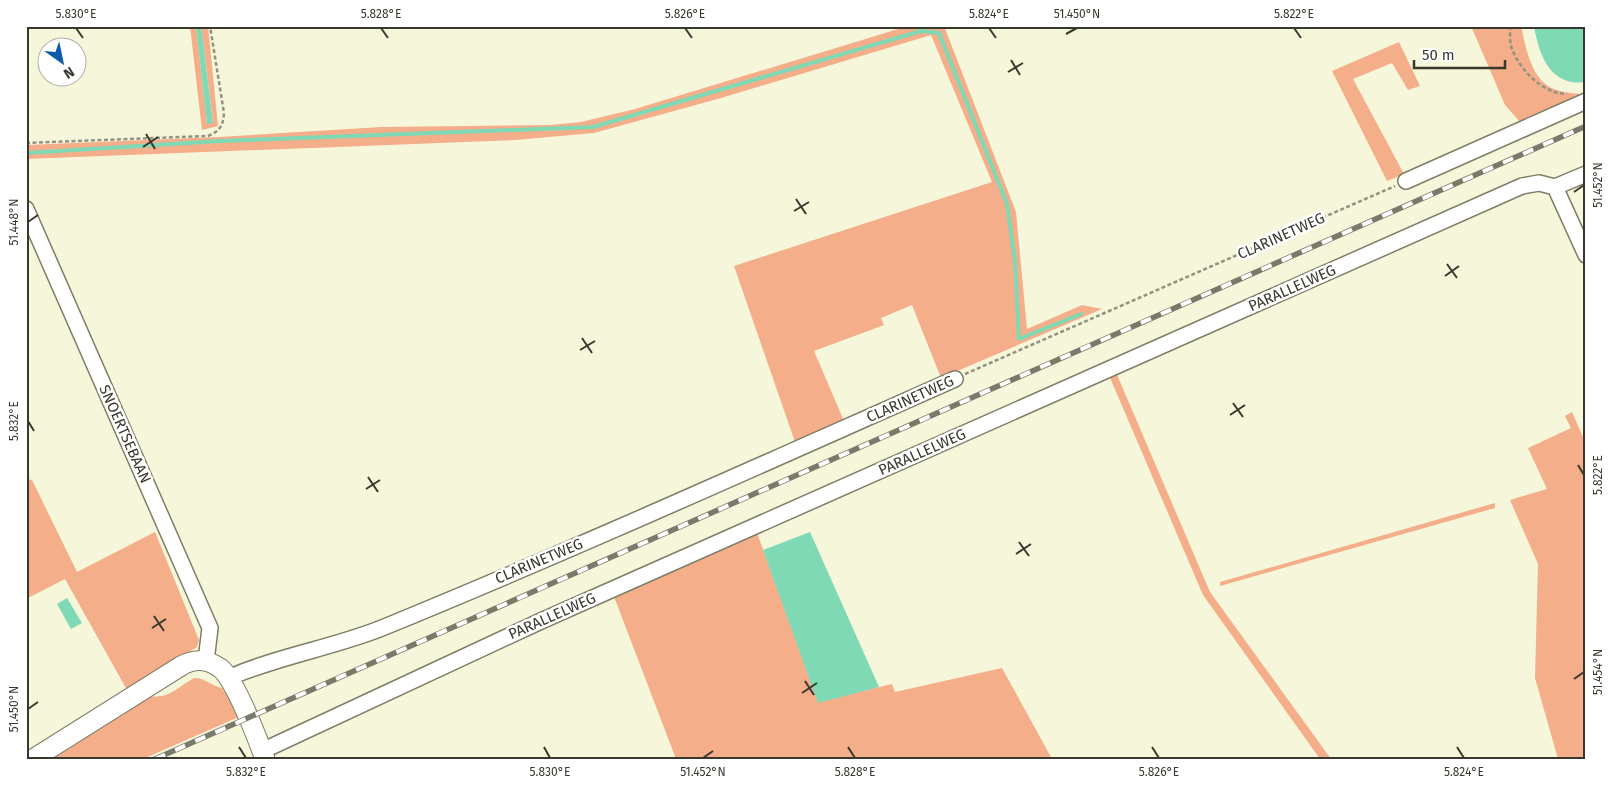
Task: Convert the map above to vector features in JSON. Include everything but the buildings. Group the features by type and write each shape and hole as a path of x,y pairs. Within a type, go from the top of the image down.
{"street":[{"path":"1406,181 1586,101"},
{"path":"1586,174 1555,188 1586,255"},
{"name":"PARALLELWEG","path":"264,755 550,616 1522,186 1539,182 1555,188"},
{"name":"SNOERTSEBAAN","path":"26,209 210,628 206,661"},
{"name":"CLARINETWEG","path":"228,678 253,667 316,650 376,630 429,609 955,379"},
{"path":"33,759 181,666 196,660 206,661 221,669 228,678 264,755"}],"path":[{"path":"26,142 208,136 218,132 224,124 224,113 210,26"},
{"path":"1510,26 1511,46 1523,67 1546,89 1562,94"},
{"name":"CLARINETWEG","path":"955,379 1406,181"}],"shaded area":[{"path":"190,26 196,26 207,124 213,122 201,26 208,26 218,126 202,130"},
{"path":"196,26 201,26 213,123 207,124"},
{"path":"908,26 944,26 1016,212 1027,329 1082,305 1102,309 941,378 912,305 881,318 884,325 814,351 844,421 795,442 734,266 992,182 931,35 721,98 594,133 515,140 26,159 26,145 219,137 381,127 551,125 581,122 635,109"},
{"path":"1471,26 1521,26 1531,62 1535,71 1546,85 1565,92 1585,95 1521,123 1505,105"},
{"path":"1534,26 1586,26 1586,82 1574,82 1563,79 1548,67 1539,48"},
{"path":"1399,42 1420,86 1408,90 1392,63 1353,79 1404,174 1387,181 1332,71"},
{"path":"1115,370 1210,592 1331,759 1320,759 1203,595 1108,373"},
{"path":"1572,412 1586,444 1586,759 1558,759 1535,678 1538,564 1510,500 1547,489 1528,448 1571,428 1565,416"},
{"path":"26,479 32,480 77,572 155,532 199,640 197,647 127,690 65,579 26,599"},
{"path":"1495,503 1495,508 1220,586 1220,582"},
{"path":"756,530 818,702 892,684 895,692 1002,668 1052,759 676,759 613,594"},
{"path":"810,532 879,687 818,703 763,550"},
{"path":"67,598 82,623 71,629 57,604"},
{"path":"194,678 202,679 222,688 241,716 143,759 43,759 146,695 166,695"}],"waterway":[{"path":"26,153 220,141 593,127 921,31 939,33 1007,204 1015,262 1019,339 1081,314"}],"railway":[{"path":"155,759 1586,126"}]}
